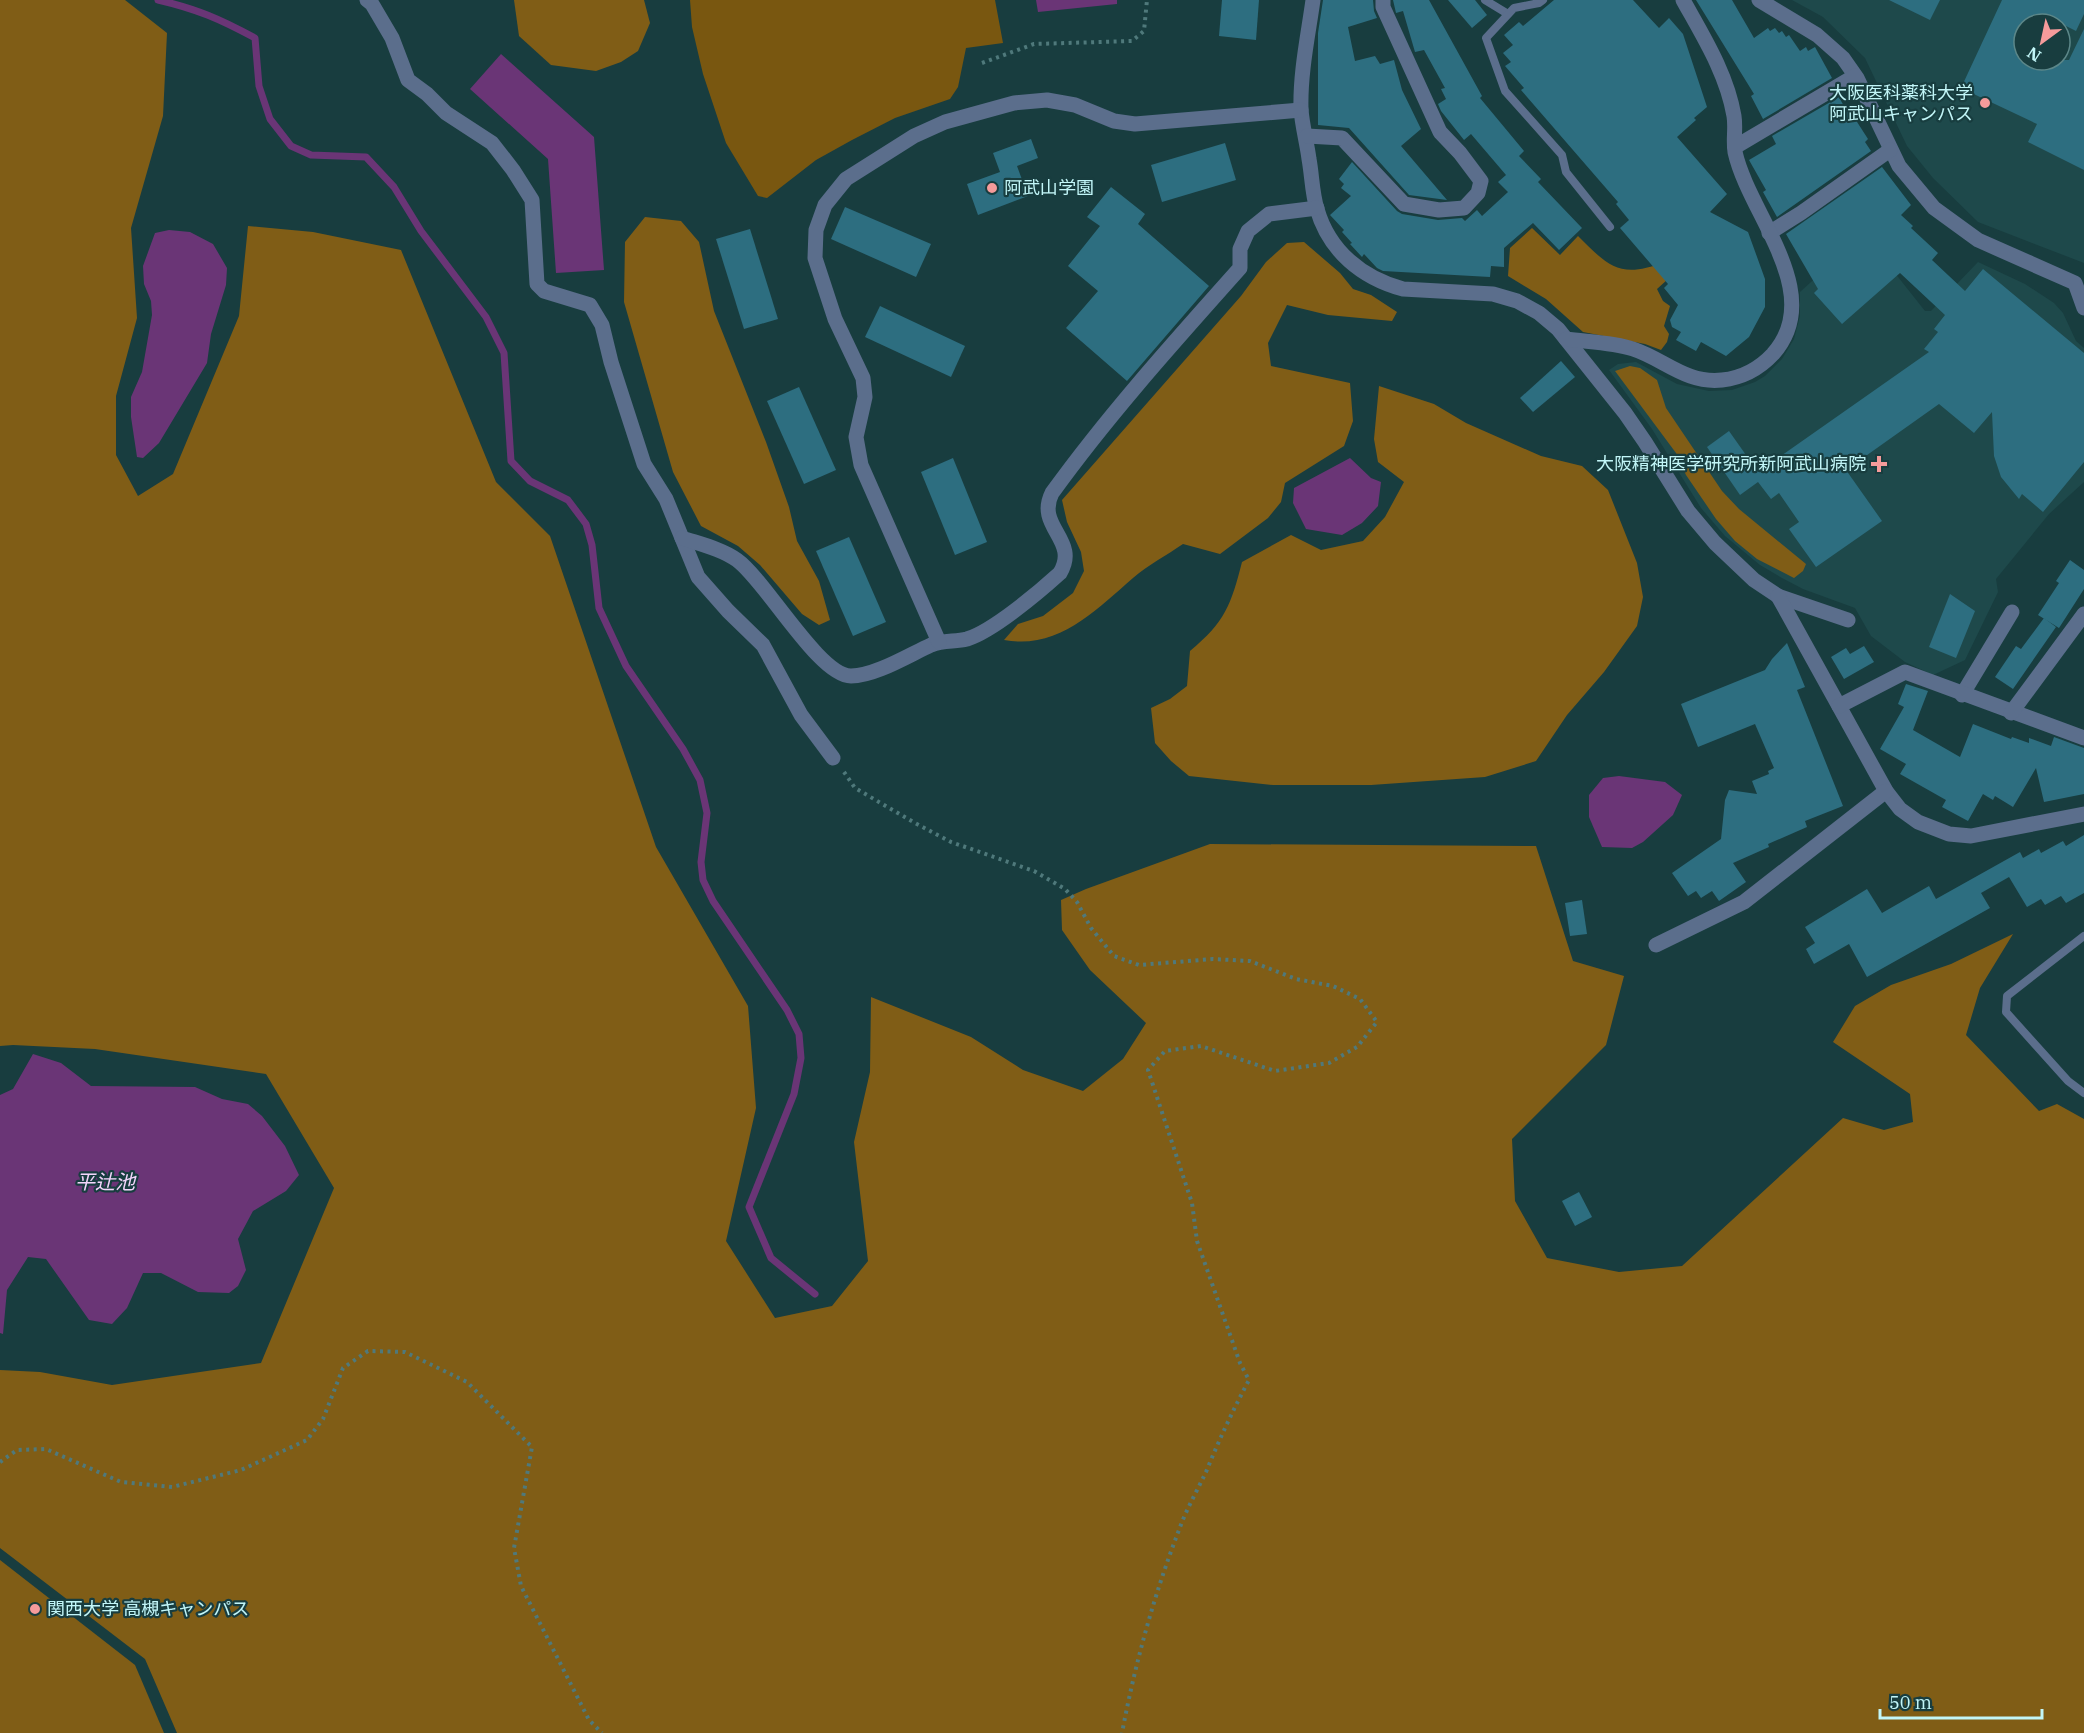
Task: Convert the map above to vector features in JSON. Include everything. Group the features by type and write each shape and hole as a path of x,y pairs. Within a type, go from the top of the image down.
{"street":[{"path":"367,0 372,4 392,38 408,80 427,94 446,113 492,143 532,200 537,284 544,291 590,305 602,325 610,362 645,464 666,499 698,577 728,611 764,645 801,715 833,758"},
{"path":"1313,0 1305,56 1301,110 1317,208 1323,226 1340,251 1362,272 1403,289 1481,292 1505,297 1539,313 1566,339 1635,427 1677,494 1715,543 1754,580 1778,596 1848,620"},
{"path":"1307,136 1342,138 1404,204 1438,210 1464,208 1479,194 1481,181 1460,153 1440,132 1383,7 1383,0"},
{"path":"1566,339 1635,349 1681,374 1701,380 1720,381 1746,374 1758,367 1777,349 1789,325 1792,311 1790,285 1752,197 1735,147 1734,116 1715,58 1683,0"},
{"path":"1759,0 1817,34 1844,58 1855,75 1890,150 1921,195 1948,220 1978,240 2075,283 2084,308"},
{"path":"1735,147 1855,75"},
{"path":"939,642 861,465 856,437 865,397 863,378 835,319 815,258 816,230 825,205 846,179 914,136 945,122 1014,103 1047,100 1075,105 1114,121 1135,124 1301,110"},
{"path":"1769,233 1890,150"},
{"path":"682,538 707,546 737,560 818,654 834,671 843,675 853,676 871,672 939,642 966,639 986,630 1060,573 1066,561 1066,553 1048,518 1048,501 1052,493 1095,435 1240,268 1240,249 1248,231 1269,214 1317,208"},
{"path":"1778,596 1886,791 1900,808 1918,822 1948,834 1971,836 2084,814"},
{"path":"1962,695 2012,612"},
{"path":"2011,713 2084,614"},
{"path":"1839,706 1905,672 1962,695 2084,738"},
{"path":"1656,945 1744,902 1886,791"}],"lane":[{"path":"1485,0 1508,14"},
{"path":"1543,0 1539,3 1514,8 1486,38 1505,91 1562,156 1566,172 1610,227"},
{"path":"2084,936 2007,996 2006,1012 2068,1082 2084,1093"}],"path":[{"path":"982,63 1034,44 1132,41 1144,30 1147,0"},
{"path":"833,758 855,788 915,824 951,842 1034,871 1065,889 1077,902 1091,928 1114,957 1139,965 1213,959 1250,962 1296,980 1333,986 1360,999 1377,1022 1357,1047 1329,1063 1275,1071 1202,1046 1165,1051 1148,1070 1192,1203 1197,1240 1240,1363 1249,1380 1226,1421 1179,1528 1155,1598 1129,1694 1122,1733"},
{"path":"0,1462 17,1450 46,1449 121,1482 172,1487 241,1470 307,1440 323,1419 343,1368 351,1362 368,1351 405,1352 467,1382 532,1447 514,1548 521,1586 589,1720 602,1733"}],"shaded area":[{"path":"0,0 125,0 167,33 163,116 131,228 137,318 116,396 116,455 138,496 173,474 239,316 248,226 313,232 401,250 496,482 550,536 656,847 748,1006 756,1108 726,1241 775,1318 832,1306 868,1261 854,1142 870,1072 871,997 971,1037 1023,1070 1083,1091 1123,1059 1146,1023 1090,970 1062,930 1061,900 1210,844 1536,846 1573,961 1624,976 1606,1045 1512,1139 1515,1201 1547,1258 1619,1272 1682,1266 1843,1118 1884,1130 1913,1122 1910,1094 1833,1042 1855,1006 1891,985 1951,964 2013,934 1980,988 1966,1035 2039,1111 2057,1104 2084,1119 2084,1733 177,1733 145,1659 0,1548 0,1370 40,1372 112,1385 261,1363 334,1188 266,1074 95,1049 0,1046"},
{"path":"514,0 644,0 650,23 638,51 621,62 596,71 551,65 519,36"},
{"path":"690,0 995,0 1003,43 966,48 958,87 950,99 895,118 852,140 816,160 767,198 758,196 726,143 703,74 692,27"},
{"name":"大阪医科薬科大学 阿武山キャンパス","path":"1792,0 2084,0 2084,263 1978,222 1933,178 1907,146 1865,58 1823,17"},
{"path":"645,217 681,221 699,242 714,311 766,442 789,507 797,541 819,581 830,620 819,625 802,614 760,565 738,546 701,526 673,472 624,302 625,242"},
{"path":"1532,228 1560,255 1578,236 1598,256 1616,267 1637,269 1665,262 1678,270 1657,289 1663,301 1670,306 1664,326 1669,334 1661,350 1645,344 1583,332 1546,299 1508,276 1510,248"},
{"name":"大阪精神医学研究所新阿武山病院","path":"1864,234 1925,311 1931,311 1978,262 2025,284 2054,303 2063,313 2076,341 2084,348 2084,482 2049,514 1996,579 1998,592 1965,660 1933,675 1905,662 1871,636 1855,608 1803,589 1782,578 1760,565 1725,536 1701,508 1652,429 1609,370 1618,364 1636,362 1677,384 1709,391 1732,390 1755,382 1765,376 1782,359 1794,339 1800,316 1800,292"},
{"path":"1304,242 1340,273 1353,289 1371,295 1397,312 1392,321 1328,315 1287,305 1268,343 1271,366 1350,383 1353,421 1344,446 1285,483 1281,502 1268,518 1220,554 1183,544 1151,564 1090,615 1074,625 1042,639 1023,642 1004,640 1018,624 1043,616 1073,593 1084,571 1081,552 1067,522 1062,500 1241,296 1266,262 1287,243"},
{"path":"1630,366 1640,368 1657,380 1666,408 1722,491 1739,509 1806,564 1803,571 1794,578 1757,559 1735,541 1716,519 1686,475 1676,453 1615,371"},
{"path":"1379,386 1434,404 1466,423 1541,456 1582,466 1608,490 1637,563 1643,597 1637,626 1604,672 1567,715 1536,761 1485,777 1371,785 1273,785 1189,776 1155,743 1151,708 1170,699 1187,686 1190,651 1211,631 1225,612 1242,562 1291,535 1321,550 1363,541 1385,517 1404,482 1378,462 1374,439"},
{"name":"関西大学 高槻キャンパス","path":"0,1560 135,1665 164,1733 0,1733"}],"water":[{"path":"1036,0 1117,0 1117,4 1038,12"},
{"path":"501,54 594,137 604,270 556,273 548,159 470,89"},
{"path":"169,230 190,232 213,244 227,268 226,285 211,334 207,363 159,443 143,458 137,457 131,417 131,397 142,372 152,315 151,301 144,284 143,266 155,233"},
{"path":"1350,458 1371,478 1381,482 1378,506 1362,523 1342,535 1306,529 1293,503 1294,488"},
{"path":"1619,776 1665,782 1682,795 1673,815 1643,842 1632,848 1602,847 1589,817 1589,795 1603,778"},
{"name":"平辻池","path":"33,1054 61,1063 91,1086 195,1087 222,1099 248,1104 262,1116 285,1146 299,1175 286,1191 253,1211 238,1239 246,1270 238,1286 229,1293 198,1292 161,1273 143,1273 127,1308 112,1324 89,1320 46,1259 28,1257 7,1290 3,1334 0,1333 0,1095 13,1089"}],"building":[{"path":"1222,0 1259,0 1256,40 1219,36"},
{"path":"1323,0 1373,0 1377,18 1348,27 1355,61 1375,56 1380,64 1394,60 1402,90 1421,129 1401,146 1447,200 1409,195 1349,128 1318,125 1318,33"},
{"path":"1393,0 1429,0 1482,96 1480,98 1524,151 1519,156 1541,179 1538,182 1582,228 1559,250 1533,223 1504,248 1504,267 1491,266 1490,277 1383,271 1364,254 1362,257 1342,232 1344,230 1330,215 1351,196 1341,188 1344,184 1339,179 1352,162 1402,214 1438,220 1462,218 1465,221 1477,210 1482,216 1508,192 1498,182 1506,175 1471,134 1464,140 1441,111 1438,104 1446,99 1441,89 1445,88 1424,50 1415,52 1403,11 1396,13"},
{"path":"1448,0 1475,0 1487,15 1472,28"},
{"path":"1554,0 1633,0 1659,28 1669,18 1683,34 1707,107 1677,137 1727,194 1710,212 1748,232 1765,279 1765,307 1749,337 1726,356 1701,342 1696,351 1676,340 1681,332 1672,327 1670,320 1678,305 1664,288 1668,284 1620,228 1629,220 1616,204 1618,202 1521,90 1524,88 1505,66 1511,62 1503,53 1513,45 1504,35 1519,22 1523,26"},
{"path":"1696,0 1732,0 1754,38 1768,28 1770,31 1775,28 1779,33 1782,31 1786,37 1789,35 1800,51 1806,47 1808,51 1815,47 1832,78 1763,119 1751,96 1754,94"},
{"path":"1889,0 1940,0 1930,20"},
{"path":"2002,0 2084,0 2084,14 2076,31 2072,29 2072,12 2012,12 2012,72 2072,72 2072,54 2084,29 2084,170 2028,142 2037,124 1961,88"},
{"path":"1839,97 1847,112 1850,111 1868,139 1865,142 1871,151 1777,217 1763,192 1766,190 1749,160 1776,144 1772,136"},
{"path":"1031,139 1038,158 1017,166 1028,196 978,215 967,184 1000,172 993,153"},
{"path":"1225,143 1236,180 1162,202 1151,165"},
{"path":"1882,167 1911,205 1901,215 1913,226 1911,228 1938,253 1932,260 1965,291 1983,269 2084,353 2084,462 2043,512 2022,494 2019,499 2001,477 1994,456 1992,412 1974,433 1939,404 1846,470 1882,521 1816,567 1789,529 1799,522 1779,493 1771,499 1758,482 1740,495 1707,447 1729,431 1758,472 1929,352 1924,349 1938,332 1934,329 1945,315 1900,273 1842,324 1814,293 1818,289 1786,234"},
{"path":"1111,187 1145,214 1138,224 1209,286 1127,381 1066,328 1098,291 1068,266 1100,226 1087,217"},
{"path":"845,207 931,244 916,277 831,239"},
{"path":"750,229 778,319 744,329 716,239"},
{"path":"880,306 965,346 951,377 865,337"},
{"path":"1561,361 1575,377 1533,412 1520,398"},
{"path":"799,387 836,470 804,484 767,401"},
{"path":"953,458 987,542 955,555 921,472"},
{"path":"849,537 886,622 853,636 816,551"},
{"path":"2070,560 2084,570 2084,589 2059,628 2038,615 2059,583 2056,581"},
{"path":"1950,594 1975,611 1956,658 1929,647"},
{"path":"2044,618 2056,627 2013,689 1995,677 2016,646 2021,649"},
{"path":"1787,643 1805,687 1797,690 1843,806 1805,821 1807,827 1733,863 1746,882 1719,901 1712,891 1701,898 1696,891 1688,896 1672,873 1721,839 1725,800 1729,790 1757,794 1752,781 1769,774 1768,771 1774,768 1755,724 1698,747 1681,704 1765,670"},
{"path":"1864,646 1874,662 1844,679 1831,657 1846,648 1850,654"},
{"path":"1906,684 1928,691 1913,730 1960,757 1973,724 2011,739 2012,737 2029,743 2029,738 2051,746 2054,737 2084,748 2084,794 2044,802 2036,768 2013,807 1995,796 1993,800 1983,794 1968,821 1942,807 1946,800 1900,774 1906,764 1880,749 1904,707 1898,704"},
{"path":"2084,835 2084,893 2066,903 2061,896 2045,905 2041,899 2027,907 2009,877 1981,893 1990,908 1867,977 1849,944 1814,964 1806,949 1815,943 1805,927 1867,889 1882,913 1929,886 1936,899 2020,852 2023,858 2039,849 2041,853 2063,841 2066,846"},
{"path":"1582,900 1587,934 1570,936 1565,903"},
{"path":"1579,1192 1592,1217 1575,1226 1562,1201"}],"waterway":[{"path":"158,0 208,15 255,38 259,86 270,119 291,146 311,155 366,157 394,187 421,231 486,317 504,353 511,461 530,481 568,500 586,524 592,545 599,608 626,666 683,749 700,780 707,813 701,862 703,880 713,901 787,1010 799,1034 801,1058 794,1094 749,1207 771,1258 815,1294"}],"place":[{"name":"大阪医科薬科大学 阿武山キャンパス","path":"1985,103"},
{"name":"阿武山学園","path":"992,188"},
{"name":"大阪精神医学研究所新阿武山病院","path":"1879,464"},
{"name":"関西大学 高槻キャンパス","path":"35,1609"}]}
